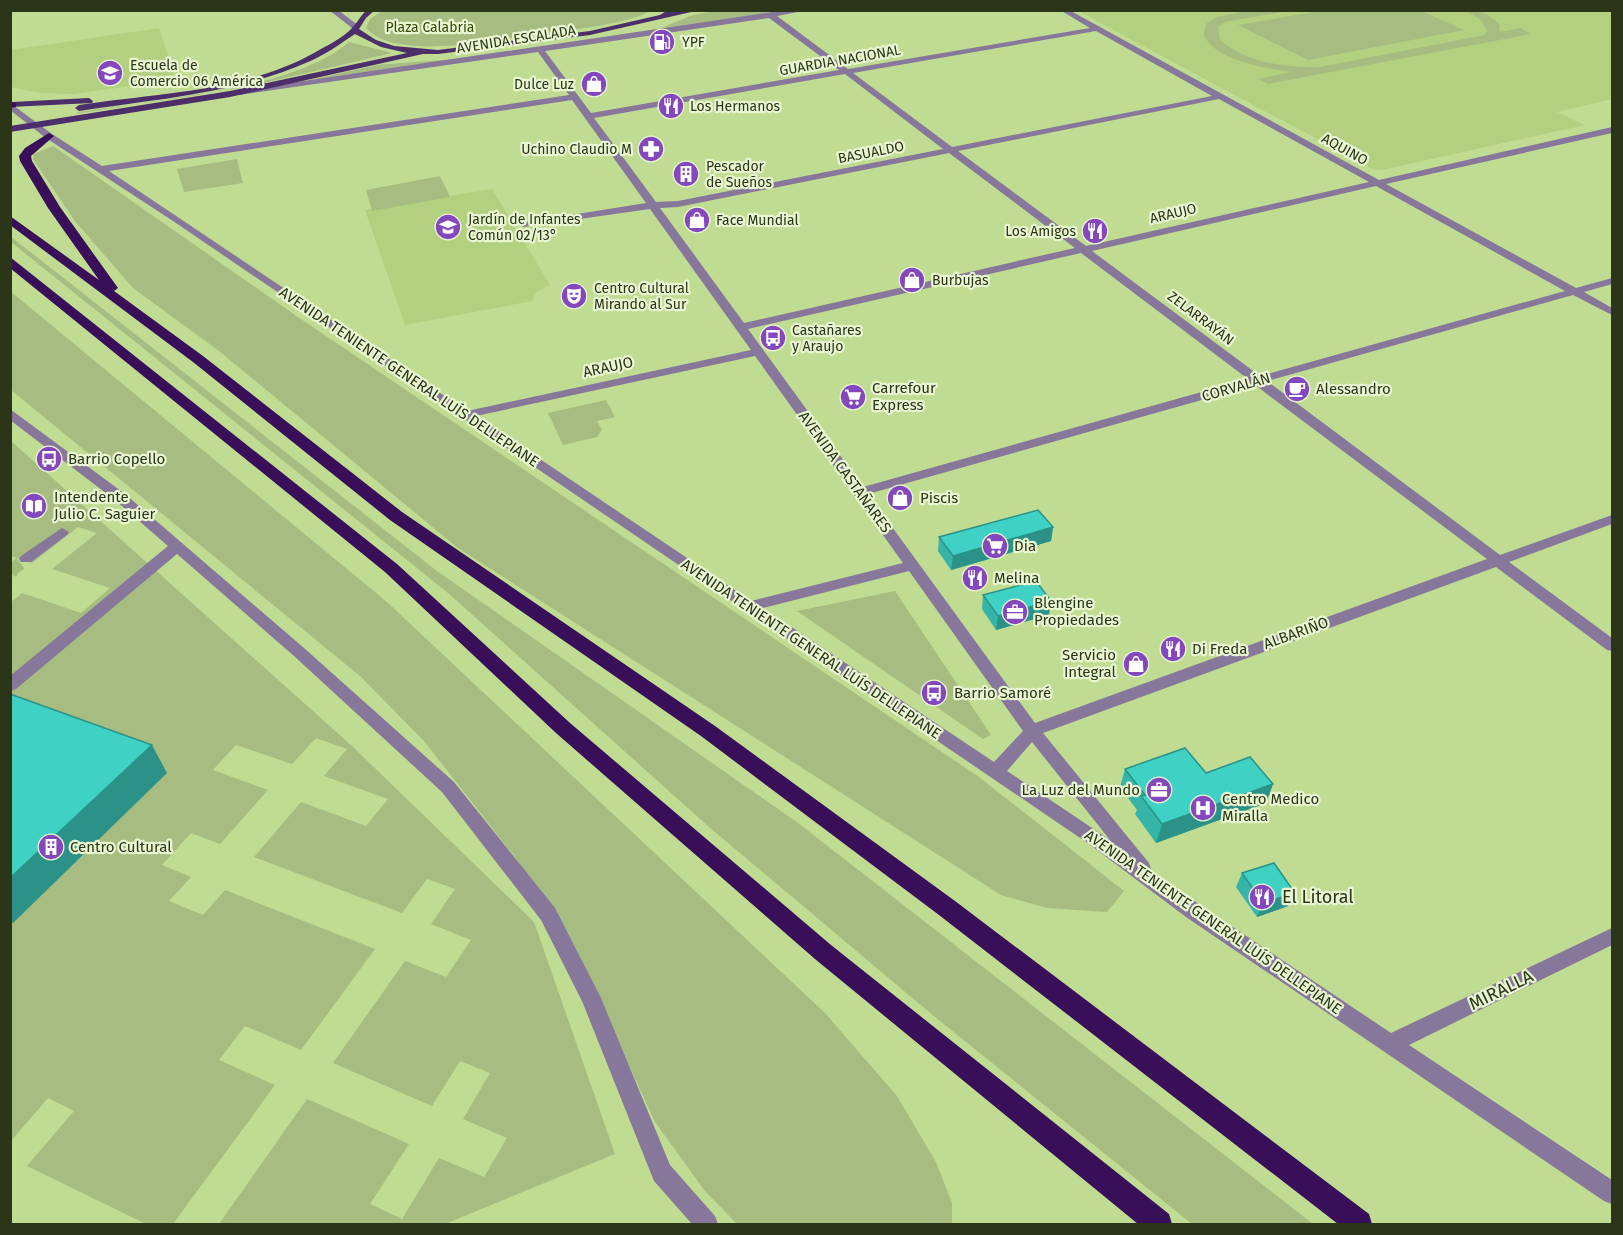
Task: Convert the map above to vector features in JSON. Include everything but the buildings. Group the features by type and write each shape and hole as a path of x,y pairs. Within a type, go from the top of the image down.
{"highway":[{"path":"49,136 29,150 25,156 26,161 54,208 122,304"},
{"path":"10,219 198,359 396,516 717,737 956,916 1359,1224"},
{"path":"10,261 391,568 564,728 823,952 1159,1224"},
{"path":"10,278 78,318"}],"main road":[{"name":"AVENIDA ESCALADA","path":"10,129 31,121 131,99 218,86 280,71 321,53 355,28 372,10"},
{"path":"355,28 369,40 380,45 421,52 438,52 590,33 668,14 698,10"},
{"path":"629,35 648,29 668,14"},
{"name":"AVENIDA ESCALADA","path":"10,120 31,121 230,94 421,52"},
{"path":"438,52 463,56 495,56"},
{"path":"11,105 131,99"}],"street":[{"path":"332,10 355,28"},
{"name":"AVENIDA ESCALADA","path":"230,94 805,10"},
{"name":"AQUINO","path":"1063,10 1612,312"},
{"name":"ZELARRAYÁN","path":"772,16 1612,646"},
{"name":"GUARDIA NACIONAL","path":"588,116 1096,29"},
{"name":"AVENIDA CASTAÑARES","path":"540,49 1032,731 1159,887"},
{"path":"102,169 574,97"},
{"name":"BASUALDO","path":"527,225 631,207 678,204 1218,97"},
{"name":"AVENIDA TENIENTE GENERAL LUÍS DELLEPIANE","path":"11,105 49,136 102,169 748,607 996,772 1095,839 1159,887 1612,1193"},
{"name":"ARAUJO","path":"741,327 1612,130"},
{"name":"CORVALÁN","path":"859,492 1612,281"},
{"name":"ARAUJO","path":"464,415 759,352"},
{"path":"10,413 120,497 299,652 448,787 548,914 591,998 662,1173 707,1224"},
{"name":"ALBARIÑO","path":"996,772 1032,731 1612,519"},
{"path":"26,559 62,532"},
{"path":"10,685 177,546"},
{"path":"748,607 912,566"},
{"name":"MIRALLA","path":"1390,1044 1612,936"}],"shaded area":[{"path":"1078,11 1612,11 1612,99 1557,112 1585,125 1382,170 1373,169"},
{"path":"159,28 176,80 73,94 40,93 11,87 11,50"},
{"path":"492,189 550,285 536,292 532,301 405,325 365,210"}],"green space":[{"path":"1252,10 1288,11 1225,22 1218,27 1220,40 1242,54 1281,65 1320,67 1485,35 1487,31 1481,20 1466,11 1488,15 1499,24 1500,32 1520,28 1531,34 1268,84 1258,79 1291,72 1242,62 1230,57 1210,44 1204,35 1206,24 1216,17"},
{"path":"1419,10 1464,30 1308,60 1238,25 1320,11"},
{"name":"Plaza Calabria","path":"382,11 652,11 623,21 593,27 462,45 428,46 394,43 372,33 366,28 370,19"},
{"path":"715,11 788,11 661,28 693,15"},
{"path":"349,42 392,53 251,86 219,91 294,72 325,58"},
{"path":"468,58 309,80 377,65"},
{"path":"219,91 181,98 143,103"},
{"path":"143,103 75,114 78,112"},
{"path":"53,146 295,315 979,777 1124,891 1107,912 1047,908 1001,895 458,548 219,351 133,288 75,221 33,159 34,154"},
{"path":"237,159 243,183 184,192 177,169"},
{"path":"440,176 450,197 372,211 366,190"},
{"path":"10,236 437,571 798,823 1313,1224 1192,1224 935,1017 709,827 448,593 11,242"},
{"path":"10,291 387,602 825,1013 897,1096 936,1162 952,1203 952,1224 737,1224 705,1191 655,1122 581,961 515,857 424,741 360,676 11,390"},
{"path":"606,400 615,417 597,421 602,430 597,437 563,445 548,413"},
{"path":"11,441 352,746 534,922 615,1154 445,1224 219,1224 307,1099 409,1144 370,1204 402,1219 439,1158 484,1177 507,1138 463,1119 490,1073 460,1061 432,1106 333,1063 405,961 446,977 471,940 431,924 455,889 427,879 402,913 254,857 301,802 366,826 388,799 324,776 347,749 316,738 292,764 236,745 213,770 268,790 220,844 191,833 162,865 191,877 169,901 203,915 225,890 375,949 301,1050 245,1026 219,1060 275,1085 173,1224 146,1224 27,1166 74,1111 48,1098 11,1141 11,602 22,593 81,613 110,588 52,569 97,533 78,527 32,563 11,556"},
{"path":"895,591 991,735 983,739 797,611"}],"tunnel":[{"path":"12,569 10,571 26,559"}],"place":[{"name":"YPF","path":"662,42"},
{"name":"Escuela de Comercio 06 América","path":"110,73"},
{"name":"Dulce Luz","path":"594,84"},
{"name":"Los Hermanos","path":"671,106"},
{"name":"Uchino Claudio M","path":"651,149"},
{"name":"Pescador de Sueños","path":"686,174"},
{"name":"Face Mundial","path":"697,220"},
{"name":"Jardín de Infantes Común 02/13°","path":"448,227"},
{"name":"Los Amigos","path":"1095,231"},
{"name":"Burbujas","path":"912,280"},
{"name":"Centro Cultural Mirando al Sur","path":"574,296"},
{"name":"Castañares y Araujo","path":"773,338"},
{"name":"Alessandro","path":"1297,389"},
{"name":"Carrefour Express","path":"853,397"},
{"name":"Barrio Copello","path":"49,459"},
{"name":"Piscis","path":"900,498"},
{"name":"Intendente Julio C. Saguier","path":"34,506"},
{"name":"Dia","path":"995,546"},
{"name":"Melina","path":"975,578"},
{"name":"Blengine Propiedades","path":"1015,612"},
{"name":"Di Freda","path":"1173,649"},
{"name":"Servicio Integral","path":"1136,664"},
{"name":"Barrio Samoré","path":"934,693"},
{"name":"La Luz del Mundo","path":"1159,790"},
{"name":"Centro Medico Miralla","path":"1203,808"},
{"name":"Centro Cultural","path":"51,847"},
{"name":"El Litoral","path":"1262,897"}]}
